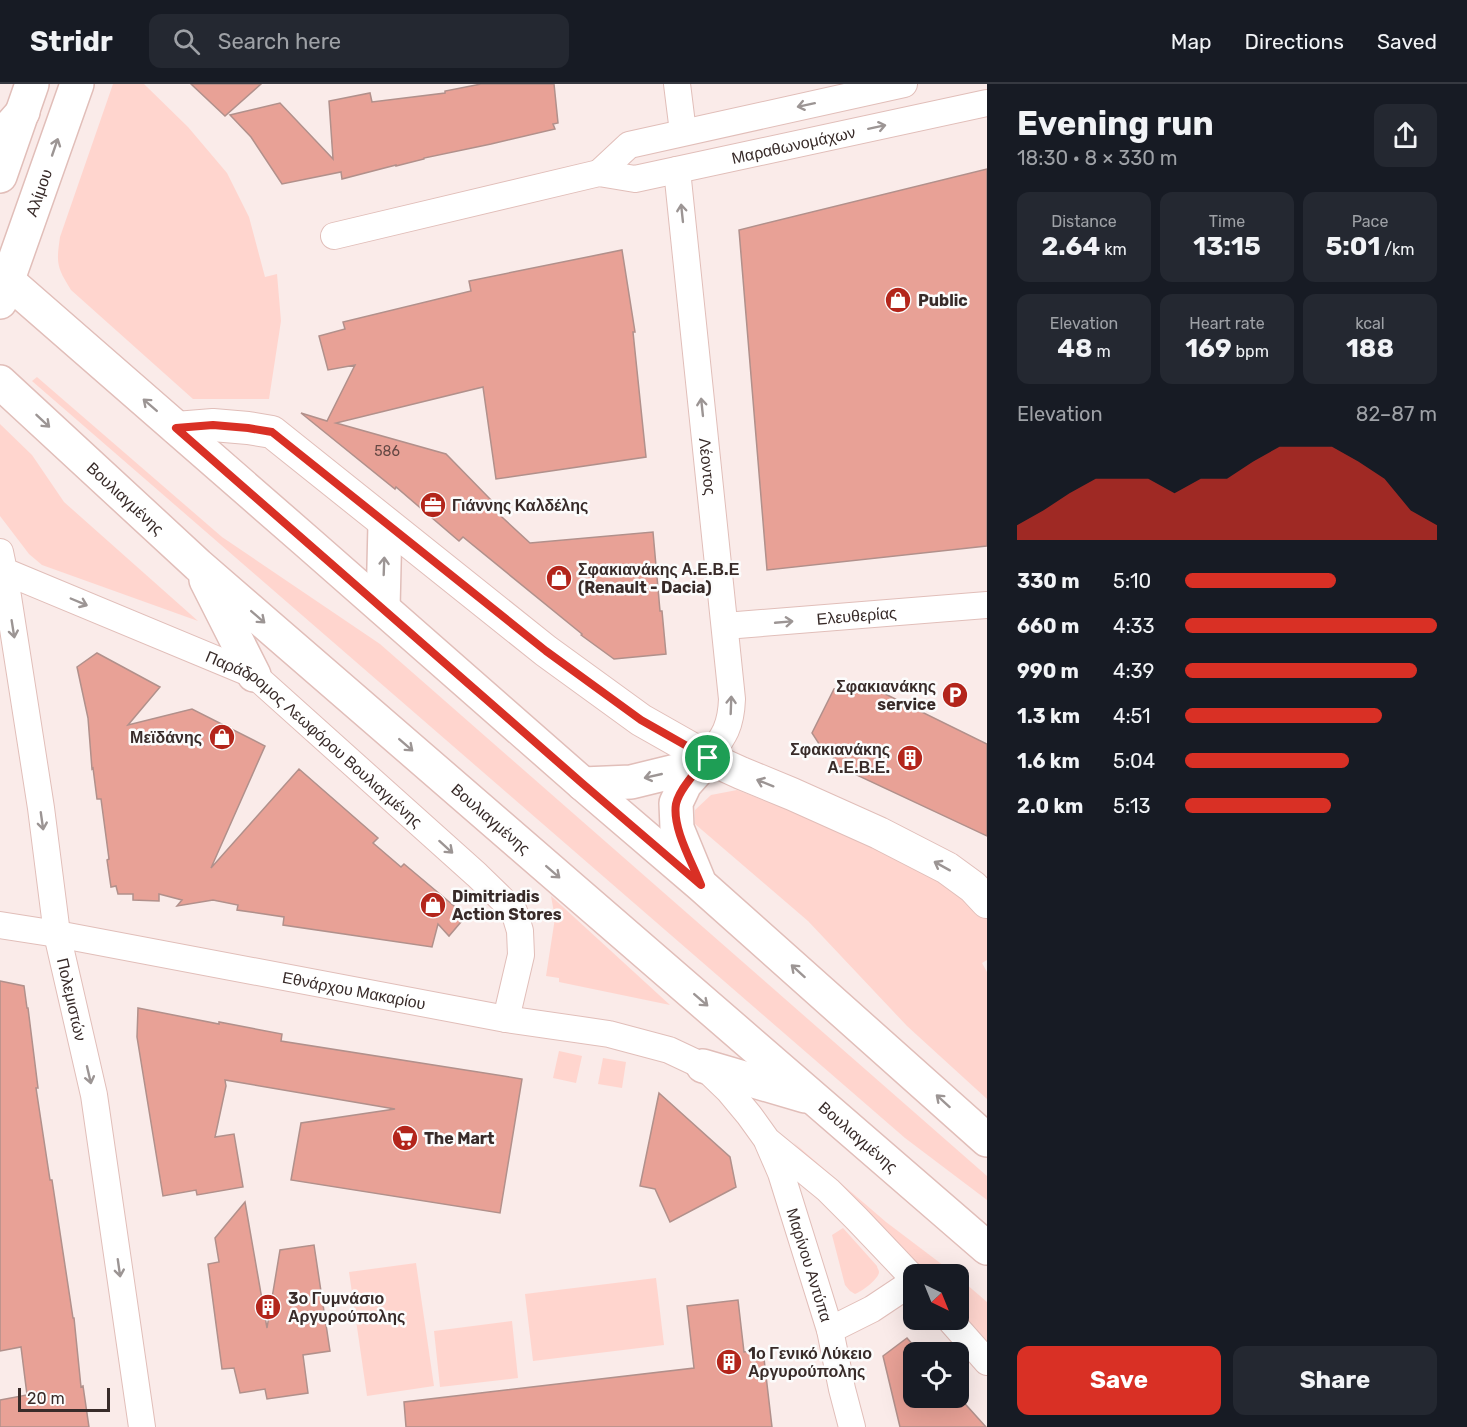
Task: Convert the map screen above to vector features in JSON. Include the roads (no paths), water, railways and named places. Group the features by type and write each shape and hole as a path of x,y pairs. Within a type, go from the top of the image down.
{"main road":[{"name":"Αλίμου","path":"3,286 77,84"},
{"path":"0,138 28,98"},
{"path":"0,176 28,98"},
{"path":"3,286 176,428 701,885 987,1140"},
{"name":"Βουλιαγμένης","path":"0,382 198,565 987,1248"},
{"path":"382,608 386,524"},
{"path":"198,565 254,675"},
{"path":"583,784 631,782 680,770 708,758"},
{"path":"701,885 677,828 676,803 685,784 708,758"},
{"path":"703,1066 816,1099"}],"street":[{"path":"677,84 683,132"},
{"name":"Μαραθωνομάχων","path":"599,173 629,145 904,84"},
{"name":"Μαραθωνομάχων","path":"334,236 599,173 635,179 987,103"},
{"name":"Λέοντος","path":"677,170 732,699 729,723 724,735 708,758"},
{"path":"176,428 213,425 272,432 546,651 641,720 741,774 792,794 899,843 947,868 973,886 987,902"},
{"name":"Παράδρομος Λεωφόρου Βουλιαγμένης","path":"2,561 254,675 468,867 514,911 520,931 521,955 506,1018"},
{"name":"Πολεμιστών","path":"2,561 41,808 57,934 94,1095 142,1427"},
{"name":"Ελευθερίας","path":"725,627 987,605"},
{"name":"Εθνάρχου Μακαρίου","path":"0,925 616,1036 669,1050 703,1066"},
{"path":"703,1066 749,1114 766,1140 828,1190 903,1268"},
{"name":"Μαρίνου Αντύπα","path":"766,1140 784,1182 830,1330 852,1427"},
{"path":"830,1330 872,1309 903,1288"},
{"path":"959,1330 987,1362"}],"place":[{"name":"Public","path":"898,300"},
{"name":"Γιάννης Καλδέλης","path":"433,505"},
{"name":"Σφακιανάκης Α.Ε.Β.Ε (Renault - Dacia)","path":"559,578"},
{"name":"Σφακιανάκης service","path":"955,695"},
{"name":"Μεϊδάνης","path":"222,737"},
{"name":"Σφακιανάκης Α.Ε.Β.Ε.","path":"910,758"},
{"name":"Dimitriadis Action Stores","path":"433,905"},
{"name":"The Mart","path":"405,1138"},
{"name":"3ο Γυμνάσιο Αργυρούπολης","path":"268,1307"},
{"name":"1ο Γενικό Λύκειο Αργυρούπολης","path":"729,1362"}]}
